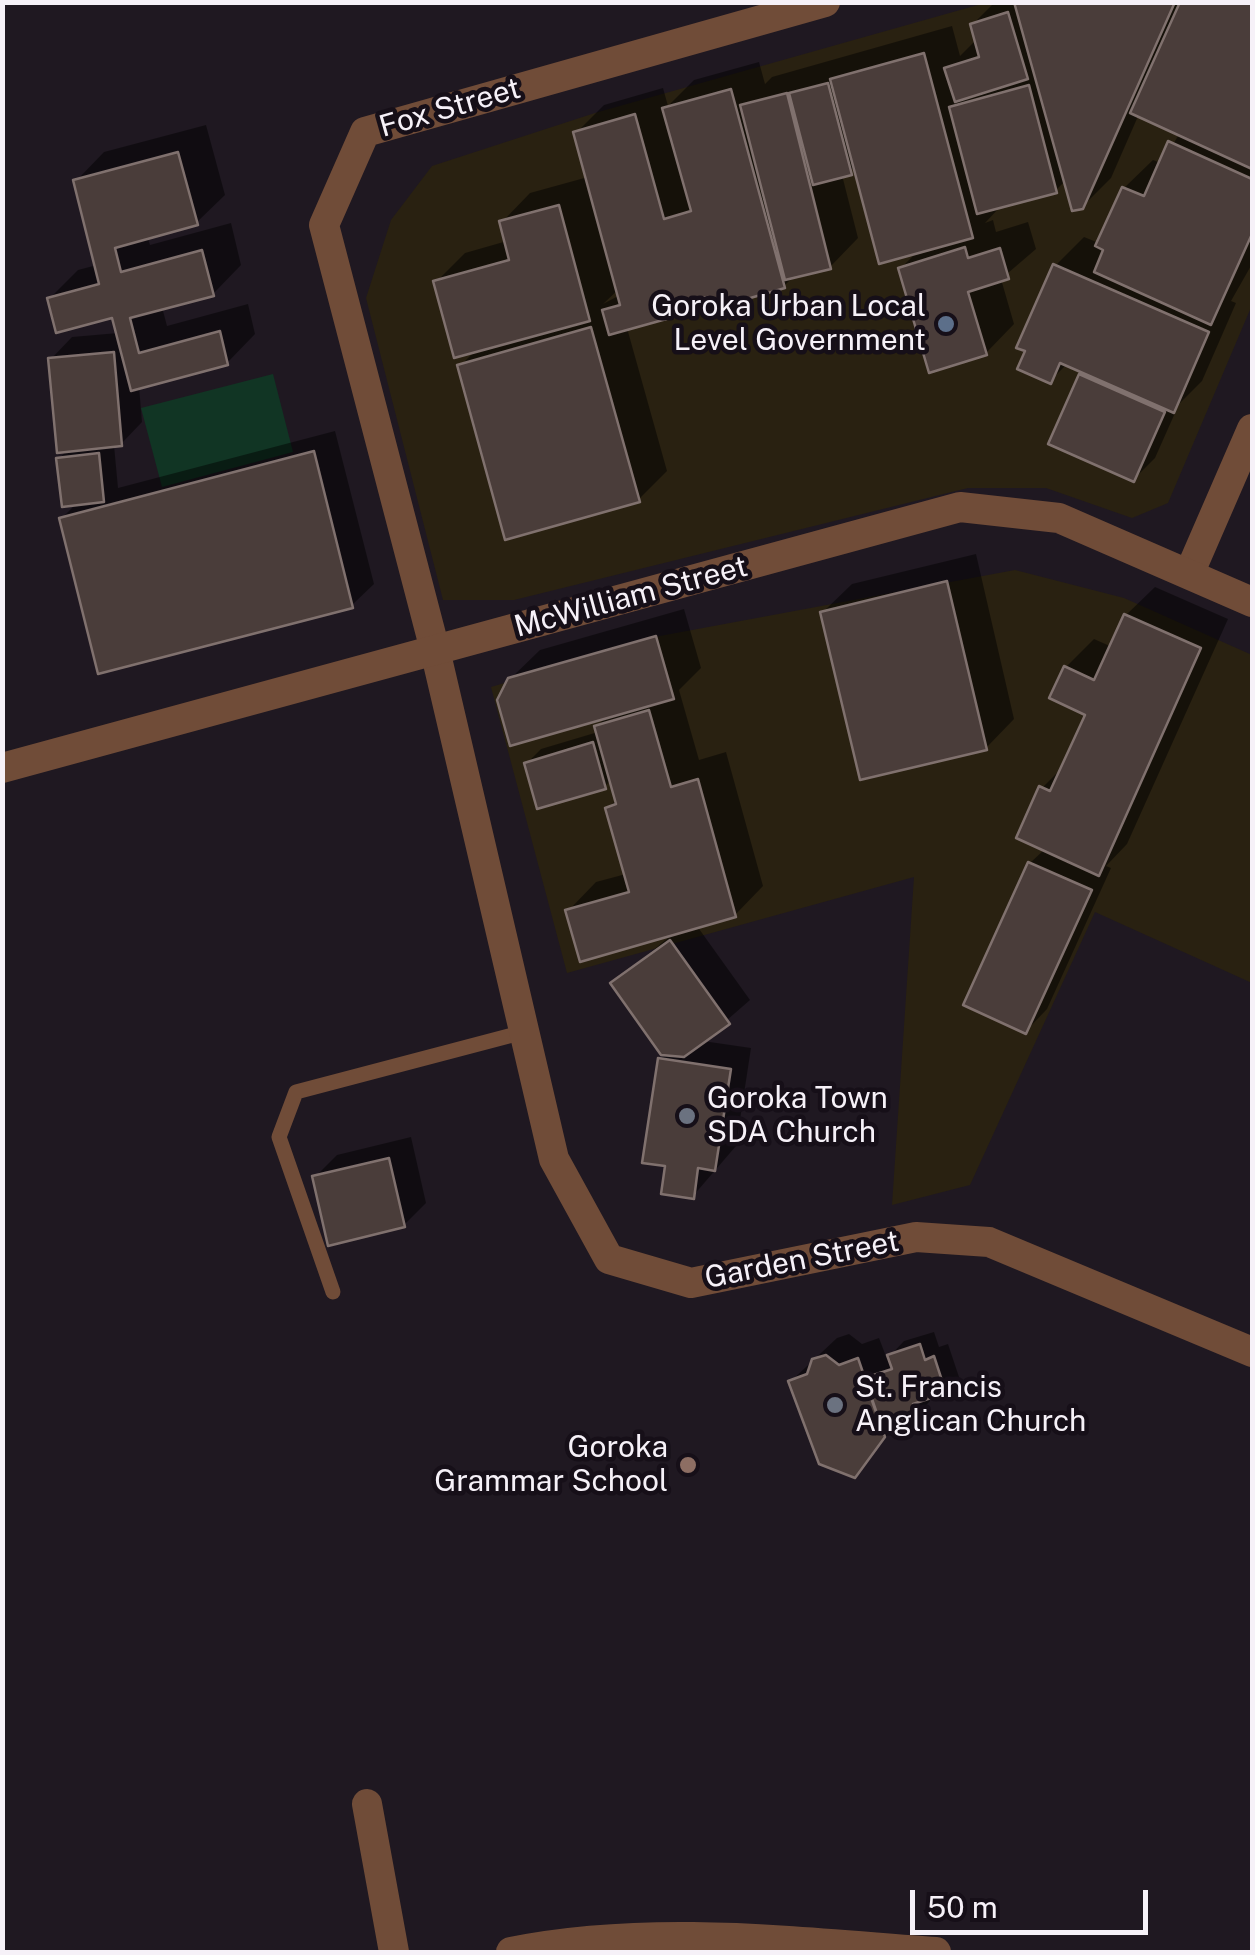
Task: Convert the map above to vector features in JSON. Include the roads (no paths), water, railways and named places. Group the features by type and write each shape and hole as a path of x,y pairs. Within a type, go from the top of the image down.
{"street":[{"name":"Fox Street","path":"435,650 324,225 365,132 825,2"},
{"path":"1189,574 1252,429"},
{"name":"McWilliam Street","path":"2,768 960,507 1059,518 1252,602"},
{"name":"Garden Street","path":"435,650 554,1159 609,1259 691,1283 916,1238 989,1242 1252,1352"},
{"path":"367,1804 394,1952"},
{"path":"516,1952 606,1939 730,1937 936,1952"}],"lane":[{"path":"333,1292 278,1137 296,1092 524,1032"}],"place":[{"name":"Goroka Urban Local Level Government","path":"946,324"},
{"name":"Goroka Town SDA Church","path":"687,1116"},
{"name":"St. Francis Anglican Church","path":"835,1405"},
{"name":"Goroka Grammar School","path":"688,1465"}]}
